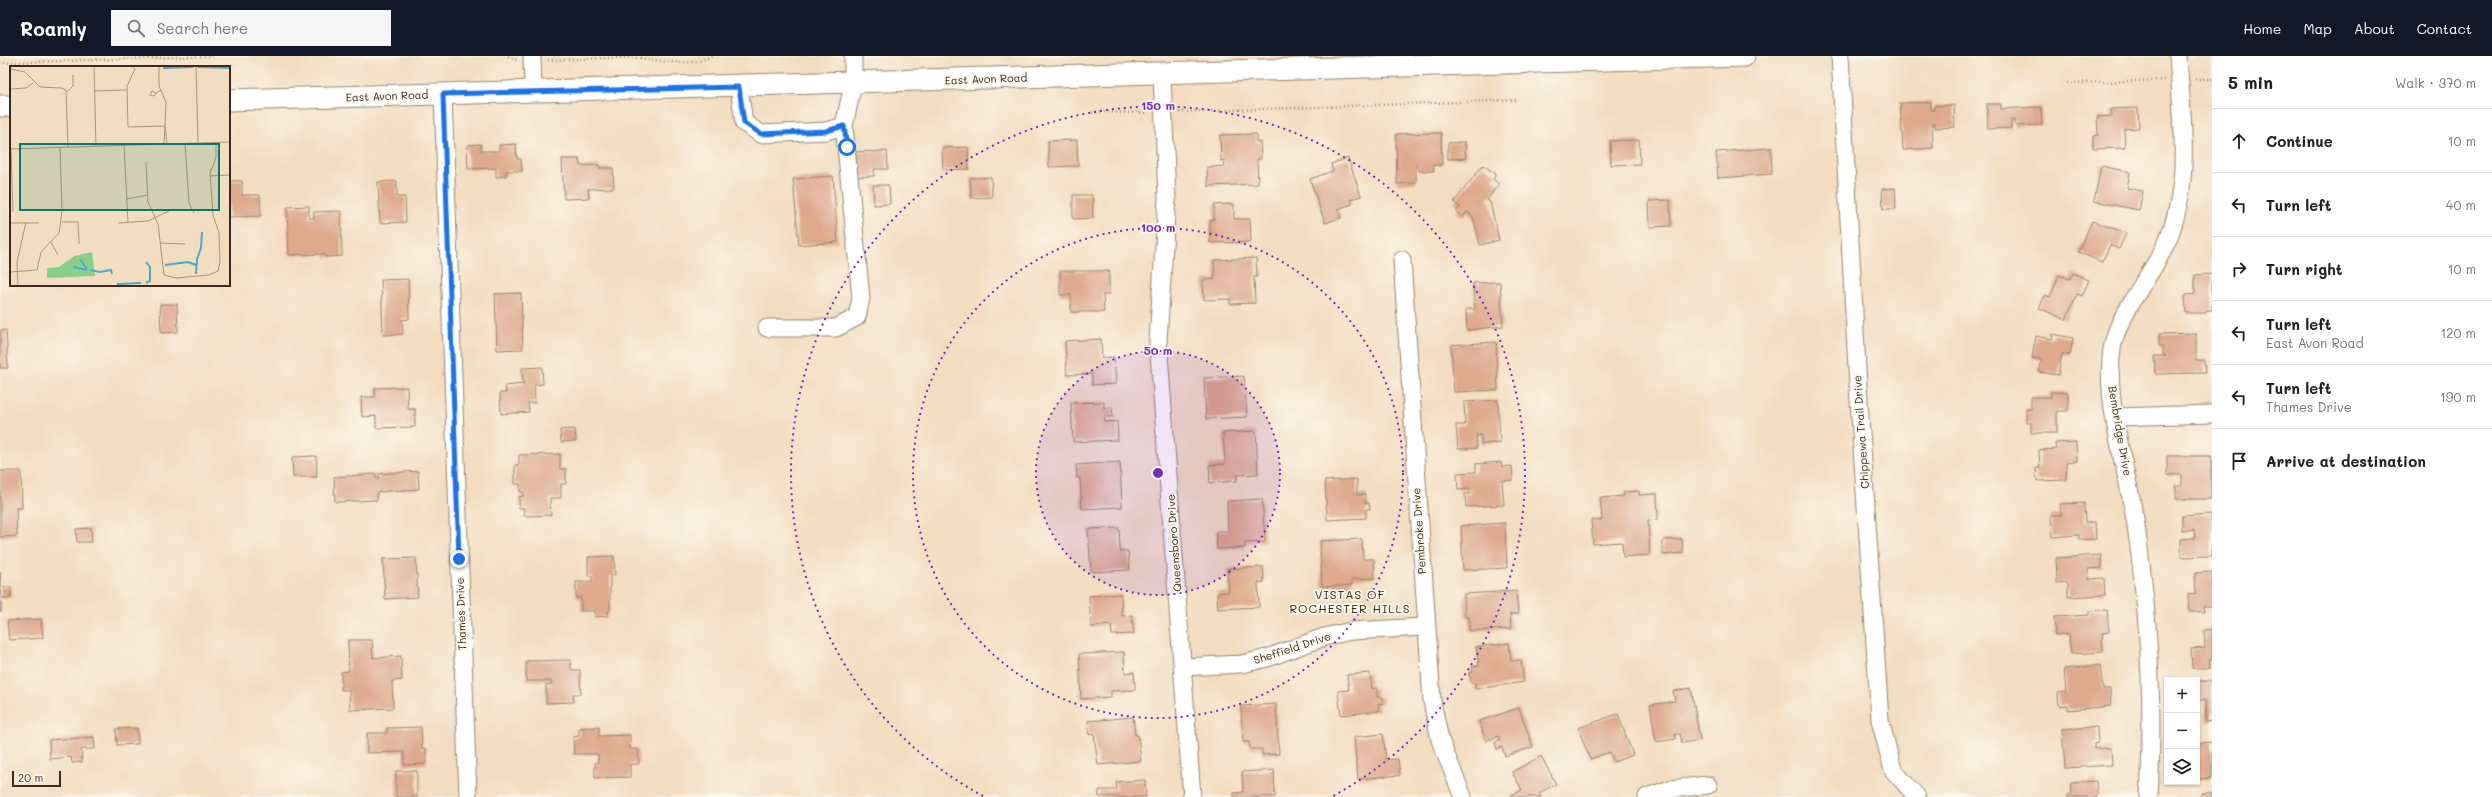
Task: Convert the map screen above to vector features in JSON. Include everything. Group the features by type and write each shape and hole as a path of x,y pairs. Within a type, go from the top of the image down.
{"main road":[{"name":"East Avon Road","path":"230,100 853,84 1602,58 1744,56"}],"street":[{"path":"767,328 836,328 857,316 861,298 844,126 853,84 853,56"},
{"name":"Chippewa Trail Drive","path":"1840,56 1858,386 1880,720 1893,770 1917,797"},
{"name":"Bembridge Drive","path":"2149,797 2151,703 2144,580 2133,503 2110,385 2112,348 2128,307 2164,248 2177,215 2184,164 2178,56"},
{"path":"532,58 533,92"},
{"name":"Queensboro Drive","path":"1162,74 1167,198 1158,341 1192,797"},
{"path":"739,87 744,123 761,134 826,131 844,126"},
{"name":"Thames Drive","path":"443,94 468,797"},
{"name":"Pembroke Drive","path":"1402,260 1425,627 1432,701 1440,740 1463,797"},
{"path":"2115,416 2212,414"},
{"name":"Sheffield Drive","path":"1183,667 1242,664 1267,658 1324,637 1351,632 1425,627"},
{"path":"1647,797 1670,789 1708,785"}],"path":[{"path":"0,63 213,56"},
{"path":"508,56 514,60 532,58 637,58 676,63 700,62 712,56"},
{"path":"2067,83 2212,79"},
{"path":"1092,112 1164,112 1516,100"}],"building":[{"path":"1931,102 1931,110 1934,110 1934,106 1954,105 1955,127 1935,128 1935,124 1932,124 1933,148 1903,150 1900,103"},
{"path":"1987,104 2001,104 2001,109 2041,107 2042,125 2015,126 2015,120 2011,120 2011,128 1988,129"},
{"path":"2138,108 2139,128 2124,129 2125,148 2093,149 2093,136 2098,135 2097,117 2112,116 2111,109"},
{"path":"1441,133 1442,165 1433,165 1434,171 1419,171 1419,165 1416,165 1416,183 1397,184 1396,134"},
{"path":"1256,134 1256,142 1260,142 1261,159 1257,159 1258,184 1208,186 1207,167 1225,166 1224,160 1221,161 1220,135"},
{"path":"1077,140 1078,166 1049,167 1048,141"},
{"path":"1639,140 1640,164 1611,165 1610,141"},
{"path":"1465,142 1466,158 1448,159 1448,143"},
{"path":"481,144 481,151 499,151 499,145 516,144 517,159 521,159 522,171 506,171 506,176 496,177 496,168 468,169 467,145"},
{"path":"968,147 969,169 943,170 942,148"},
{"path":"1771,148 1772,174 1718,178 1716,152"},
{"path":"887,151 888,169 874,169 874,176 852,177 851,152"},
{"path":"1348,158 1361,196 1351,199 1352,204 1338,209 1341,218 1325,223 1310,179 1333,171 1331,164"},
{"path":"562,159 579,159 580,166 599,165 599,168 613,168 614,188 588,189 589,198 564,199"},
{"path":"1483,165 1496,174 1493,179 1499,184 1487,200 1490,202 1499,240 1480,245 1473,217 1467,212 1463,217 1456,212 1460,207 1454,202"},
{"path":"2101,166 2130,172 2127,188 2143,191 2139,210 2094,201"},
{"path":"833,176 838,242 799,245 793,179"},
{"path":"991,177 992,197 971,198 970,178"},
{"path":"230,181 242,181 242,195 260,195 261,216 230,217"},
{"path":"397,181 397,197 405,197 406,222 380,223 378,182"},
{"path":"873,185 889,185 890,204 874,205"},
{"path":"1895,188 1896,209 1883,209 1882,189"},
{"path":"1073,195 1092,195 1093,218 1073,219"},
{"path":"1670,200 1671,226 1650,227 1649,201"},
{"path":"1234,204 1234,219 1250,219 1251,242 1210,243 1210,220 1214,220 1214,205"},
{"path":"309,206 309,218 314,218 314,212 341,211 342,256 325,257 325,254 289,255 287,207"},
{"path":"2092,221 2126,233 2119,249 2110,245 2102,262 2078,252"},
{"path":"1256,258 1257,277 1254,277 1255,303 1230,304 1230,299 1204,300 1203,280 1215,279 1214,260"},
{"path":"1060,271 1109,271 1109,294 1103,295 1104,312 1071,312 1071,295 1060,295"},
{"path":"2073,273 2089,280 2082,296 2077,294 2066,320 2039,308 2045,295 2050,297 2059,275 2070,279"},
{"path":"2212,274 2212,310 2206,310 2206,313 2186,313 2185,295 2195,294 2195,275"},
{"path":"408,279 409,319 402,320 403,334 383,335 381,280"},
{"path":"1500,282 1503,326 1467,330 1466,309 1475,309 1473,283"},
{"path":"521,293 523,349 497,350 495,294"},
{"path":"160,304 177,304 178,332 161,333"},
{"path":"6,330 8,368 0,368 0,331"},
{"path":"2196,333 2196,360 2204,360 2205,373 2155,374 2154,356 2166,356 2163,354 2163,346 2159,346 2159,334"},
{"path":"2053,334 2073,338 2070,355 2062,354 2058,375 2039,372 2042,360 2032,358 2036,336 2052,339"},
{"path":"1101,339 1102,358 1114,357 1116,384 1092,385 1092,374 1067,375 1065,341"},
{"path":"1496,342 1498,390 1454,392 1451,345"},
{"path":"542,367 543,384 534,385 535,403 528,403 529,412 501,414 500,393 506,393 505,386 523,384 522,368"},
{"path":"1244,376 1247,417 1206,419 1204,378"},
{"path":"407,387 408,409 415,409 415,427 376,428 376,416 362,417 361,397 375,397 375,388"},
{"path":"2050,392 2068,392 2068,411 2057,411 2057,433 2031,433 2031,423 2026,423 2026,409 2031,409 2031,397 2051,397"},
{"path":"1498,400 1500,443 1481,444 1481,435 1476,436 1477,448 1458,449 1456,425 1465,425 1464,402"},
{"path":"1104,402 1104,408 1112,407 1113,417 1104,417 1105,422 1117,421 1118,440 1073,442 1071,403"},
{"path":"575,429 576,441 561,442 560,430"},
{"path":"1256,431 1258,474 1237,475 1237,481 1210,483 1209,465 1225,464 1223,433"},
{"path":"2076,442 2077,461 2066,462 2067,480 2037,481 2036,468 2040,468 2039,450 2056,449 2055,443"},
{"path":"560,454 560,469 566,469 566,484 561,484 561,498 550,498 551,515 524,516 524,508 519,508 519,497 523,496 523,492 520,492 520,484 515,484 515,465 519,465 519,455"},
{"path":"316,456 317,477 293,477 292,457"},
{"path":"2167,456 2211,456 2211,499 2176,499 2176,486 2182,486 2182,475 2167,475"},
{"path":"1120,462 1122,507 1082,509 1080,478 1077,478 1076,465"},
{"path":"1501,462 1502,467 1512,466 1513,480 1502,481 1504,505 1466,507 1465,494 1470,494 1470,489 1458,490 1457,473 1476,472 1476,464"},
{"path":"0,471 21,471 22,508 16,508 17,536 0,537"},
{"path":"418,471 419,489 377,492 377,500 335,502 334,477 376,474 376,479 379,479 379,474"},
{"path":"1357,479 1357,495 1365,494 1365,503 1369,503 1370,509 1366,509 1366,518 1327,520 1325,481"},
{"path":"1639,491 1639,495 1657,494 1658,519 1648,520 1650,555 1623,557 1622,542 1593,544 1591,520 1602,520 1600,498 1624,496 1624,492"},
{"path":"1262,499 1265,542 1245,543 1245,548 1217,549 1216,531 1228,531 1227,501"},
{"path":"2084,503 2085,523 2095,522 2096,539 2079,540 2079,535 2052,537 2051,515 2061,515 2060,504"},
{"path":"2212,514 2212,556 2181,557 2181,539 2195,538 2194,530 2182,531 2182,516"},
{"path":"1505,523 1507,568 1463,570 1461,526"},
{"path":"91,528 92,542 77,542 76,529"},
{"path":"1119,528 1120,552 1128,551 1130,570 1091,572 1088,529"},
{"path":"1362,539 1363,559 1374,559 1375,578 1352,579 1352,585 1322,587 1320,541"},
{"path":"1682,539 1683,553 1663,555 1663,540"},
{"path":"2101,555 2102,568 2088,569 2089,579 2104,578 2105,595 2068,597 2068,582 2057,583 2056,558"},
{"path":"614,556 615,575 610,576 610,611 608,611 608,616 595,617 595,611 581,611 581,598 576,598 576,582 592,582 592,576 588,576 588,557"},
{"path":"416,558 418,597 385,599 383,559"},
{"path":"1263,567 1264,582 1258,583 1259,607 1218,609 1217,593 1229,592 1227,569"},
{"path":"0,571 1,587 11,587 11,598 1,598 1,613"},
{"path":"2212,572 2212,606 2203,606 2204,612 2189,612 2188,594 2196,593 2195,573"},
{"path":"1516,591 1518,614 1510,614 1511,629 1469,631 1469,617 1465,617 1464,594"},
{"path":"1121,594 1122,616 1132,615 1134,634 1112,635 1111,625 1091,627 1089,596"},
{"path":"2107,610 2109,632 2102,633 2103,652 2071,654 2069,634 2055,635 2054,617 2089,615 2089,611"},
{"path":"41,619 43,638 9,640 7,621"},
{"path":"2212,629 2212,660 2209,660 2210,668 2192,668 2191,649 2205,648 2204,630"},
{"path":"348,640 372,640 373,658 401,656 402,680 392,681 393,708 350,710 349,690 341,690 341,672 349,671"},
{"path":"1509,643 1511,661 1521,660 1524,682 1475,689 1475,683 1471,683 1469,673 1473,672 1472,667 1479,666 1476,647"},
{"path":"1124,652 1125,673 1134,672 1135,690 1111,691 1111,697 1081,699 1079,654"},
{"path":"571,660 571,670 580,670 581,694 573,694 574,702 546,703 546,685 552,684 551,681 526,681 526,661"},
{"path":"2100,665 2103,689 2110,689 2111,706 2068,710 2068,705 2059,706 2058,693 2066,692 2064,669"},
{"path":"1370,673 1372,689 1377,688 1377,697 1383,697 1383,703 1378,704 1379,711 1341,715 1338,691 1349,690 1347,675"},
{"path":"2200,681 2212,681 2212,721 2206,722 2205,700 2200,700"},
{"path":"1691,688 1700,740 1682,743 1680,734 1675,734 1676,739 1656,742 1650,705 1675,701 1673,691"},
{"path":"1276,704 1279,754 1262,755 1262,749 1250,749 1249,742 1243,742 1241,706"},
{"path":"1519,708 1533,747 1505,756 1502,747 1497,749 1495,742 1500,740 1498,736 1486,741 1479,721"},
{"path":"1618,714 1633,755 1614,762 1610,752 1590,759 1578,728"},
{"path":"1133,717 1135,735 1138,735 1141,761 1098,765 1094,734 1089,735 1088,721"},
{"path":"421,727 422,749 426,748 426,764 404,765 404,752 367,753 367,733 387,733 387,728"},
{"path":"599,727 599,736 630,735 630,749 638,749 639,764 630,764 630,777 595,778 595,763 598,762 598,754 574,754 573,737 579,736 579,728"},
{"path":"2097,727 2098,743 2094,744 2094,749 2111,748 2112,765 2065,768 2062,729"},
{"path":"137,728 138,744 117,745 116,729"},
{"path":"1383,734 1386,760 1398,759 1400,775 1358,779 1354,737"},
{"path":"94,737 95,749 81,749 82,762 72,763 71,757 50,759 49,740"},
{"path":"2212,742 2212,778 2200,779 2200,743"},
{"path":"1541,756 1556,784 1539,793 1541,797 1509,797 1522,790 1512,772"},
{"path":"1274,770 1275,797 1234,797 1234,793 1243,792 1242,772"},
{"path":"396,771 417,771 417,797 396,797"},
{"path":"1145,780 1146,797 1099,797 1099,790 1117,790 1116,782"},
{"path":"2096,781 2097,797 2068,797 2068,795 2072,794 2071,783"},
{"path":"2201,793 2212,793 2212,797 2201,797"}],"district":[{"name":"VISTAS OF ROCHESTER HILLS","path":"1350,602"}],"route":[{"path":"459,559 443,94 739,87 744,123 761,134 826,131 844,126 847,147"}]}
